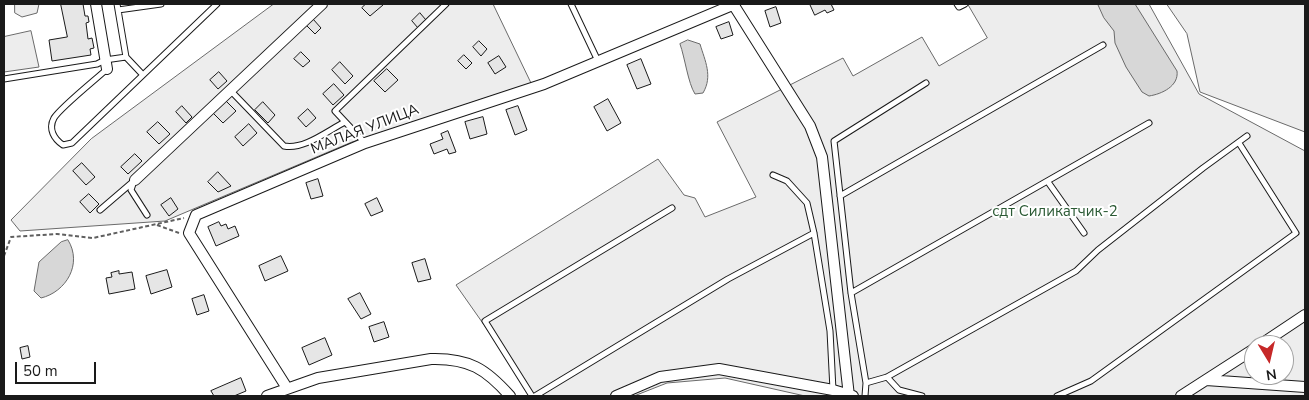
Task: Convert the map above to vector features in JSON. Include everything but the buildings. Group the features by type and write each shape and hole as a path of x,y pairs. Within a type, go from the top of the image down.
{"street":[{"path":"96,4 106,65"},
{"path":"135,180 322,4"},
{"path":"616,396 660,377 718,369 833,390 850,396 822,157 810,126 734,4"},
{"name":"МАЛАЯ УЛИЦА","path":"196,215 365,143 544,84 734,4"},
{"path":"196,215 188,233 287,388"},
{"path":"1275,335 1305,315"},
{"path":"1181,396 1244,355"},
{"path":"267,396 318,378 431,359 448,358 471,363 491,376 510,396"},
{"path":"1206,380 1305,387"}],"lane":[{"path":"117,4 126,56 143,75"},
{"path":"118,10 161,4"},
{"path":"126,56 106,65 54,118 52,134 56,140 63,145 72,143 217,4"},
{"path":"365,143 335,111 446,4"},
{"path":"571,4 598,61"},
{"path":"957,4 959,7 965,4"},
{"path":"840,196 1103,45"},
{"path":"4,79 97,64 106,65"},
{"path":"865,396 866,383 852,293 834,142 926,83"},
{"path":"230,90 284,146 293,147 302,144 345,122"},
{"path":"852,293 1150,123"},
{"path":"866,383 887,377 1076,271 1098,250 1247,136"},
{"path":"1057,396 1092,381 1296,233 1239,143"},
{"path":"773,175 787,181 806,203 814,233 830,330 833,390"},
{"path":"100,210 135,180"},
{"path":"135,180 131,190 147,215"},
{"path":"1048,182 1084,233"},
{"path":"672,208 485,321 533,396 728,278 814,233"},
{"path":"887,377 899,390 922,396"}],"path":[{"path":"4,256 11,237 57,234 93,238 196,215"},
{"path":"157,225 184,235 188,233"}],"green space":[{"path":"15,4 39,4 37,13 22,17 15,13"},
{"path":"274,4 493,4 531,83 352,142 165,221 20,231 11,220 91,139"},
{"name":"сдт Силикатчик-2","path":"968,4 1149,4 1199,94 1305,151 1305,396 805,396 725,378 667,383 634,396 534,396 456,285 658,159 684,195 695,198 705,217 756,197 717,122 843,58 853,76 922,37 939,66 987,38"},
{"path":"1167,4 1305,4 1305,132 1200,92 1187,34"},
{"path":"31,31 39,67 4,72 4,37"}],"shaded area":[{"path":"1098,4 1135,4 1177,71 1175,81 1169,88 1149,96 1142,92 1126,67 1115,43 1114,31 1104,18"},
{"path":"688,40 700,44 706,62 708,75 703,93 695,94 688,77 680,44"},
{"path":"68,240 74,258 70,276 58,290 41,298 34,291 39,262 61,242"}]}
